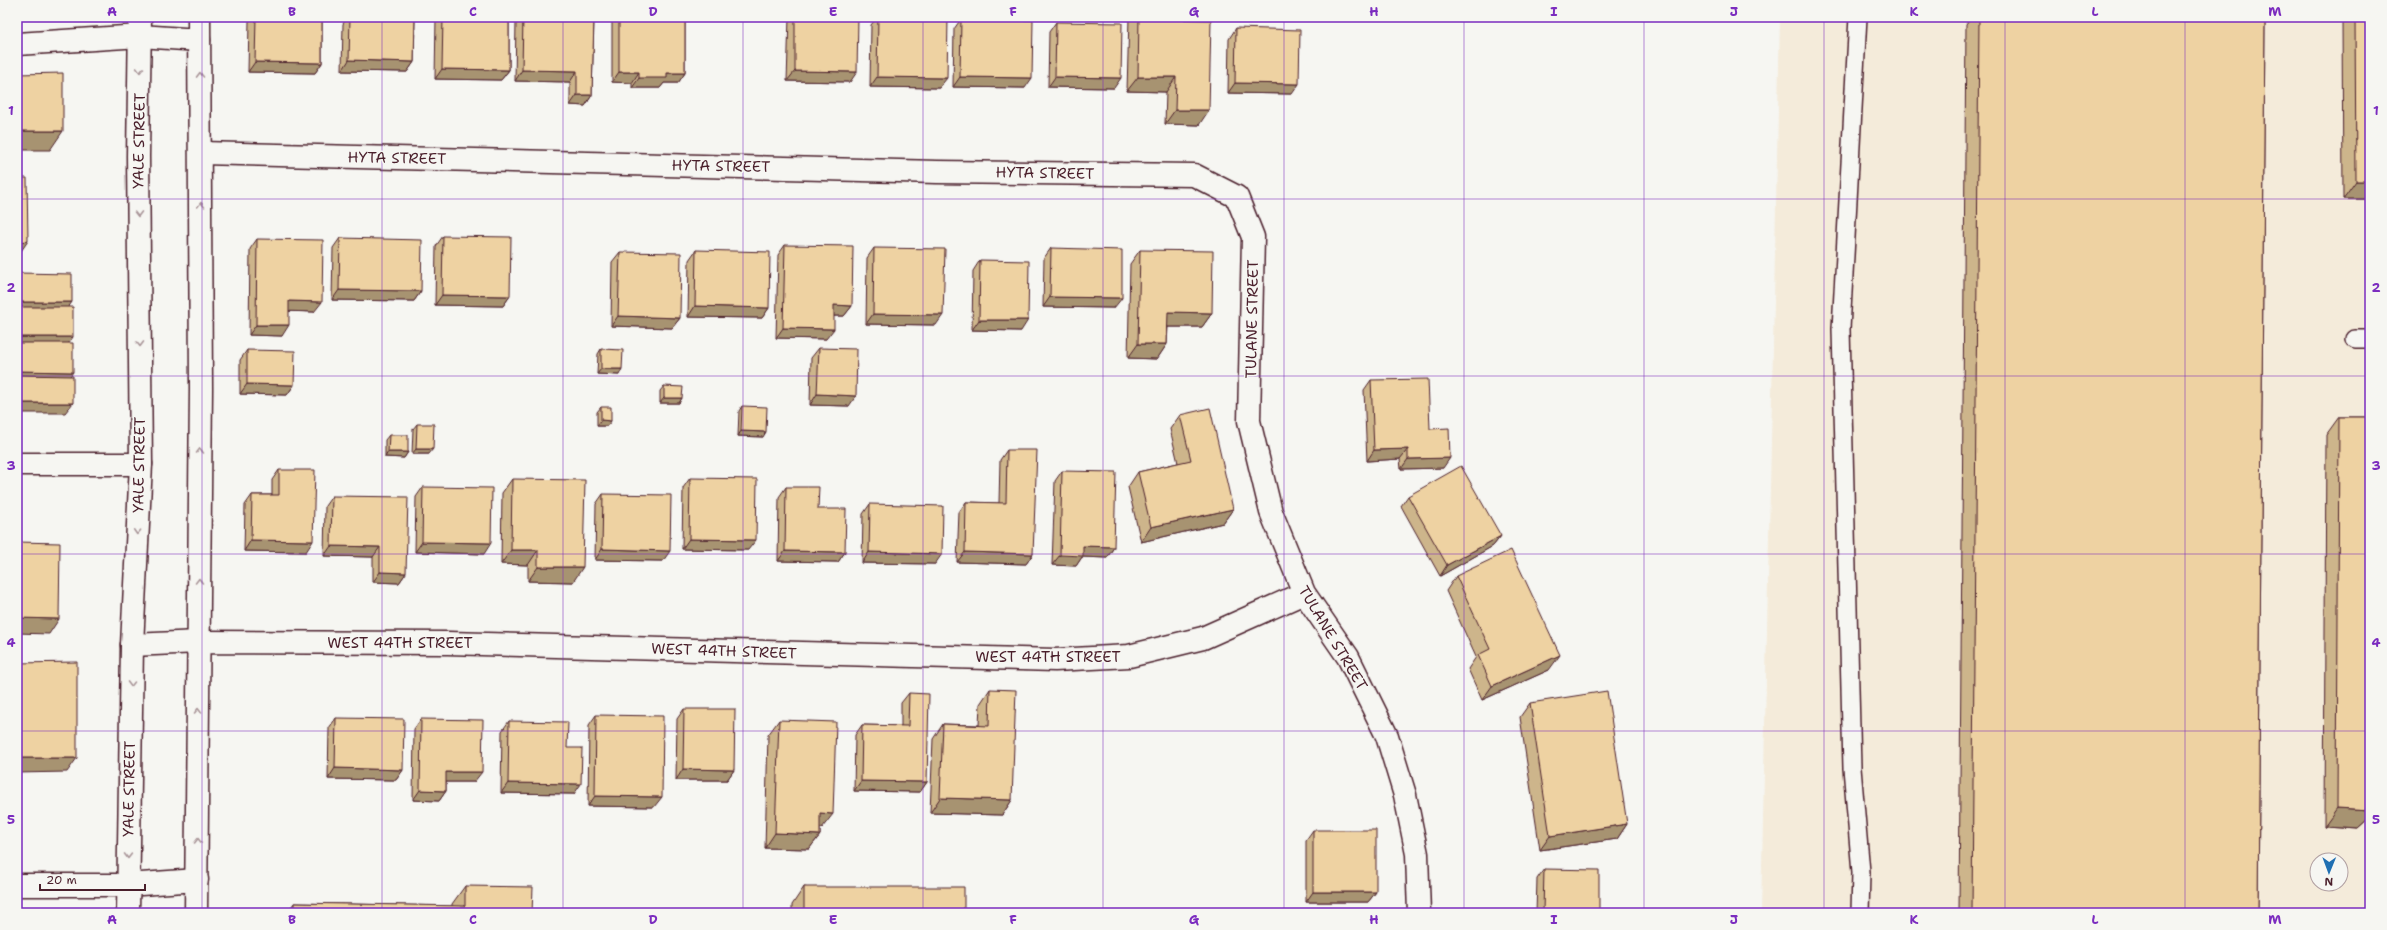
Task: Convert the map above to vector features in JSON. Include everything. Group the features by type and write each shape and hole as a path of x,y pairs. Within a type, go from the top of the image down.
{"street":[{"path":"196,913 199,642 201,153 199,17"},
{"path":"17,44 140,27 199,40"},
{"name":"YALE STREET","path":"128,913 132,645 141,464 138,156 140,27"},
{"name":"HYTA STREET","path":"201,153 938,172 1194,175 1237,197"},
{"name":"TULANE STREET","path":"1237,197 1253,237 1250,421 1271,512 1304,593 1348,657 1387,736 1405,795 1417,854 1420,913"},
{"path":"17,464 141,464"},
{"name":"WEST 44TH STREET","path":"132,645 199,642 448,643 1055,660 1129,656 1203,638 1304,593"},
{"path":"17,885 128,885 197,880"}],"lane":[{"path":"1858,17 1841,329 1852,768 1861,872 1860,913"}],"shaded area":[{"path":"1780,17 2370,17 2370,913 1761,913"}],"building":[{"path":"256,17 322,17 322,63 255,62"},
{"path":"350,17 415,17 414,62 349,60"},
{"path":"443,17 509,17 509,70 442,69"},
{"path":"523,17 594,17 592,95 577,95 577,71 522,70"},
{"path":"619,17 685,17 685,73 667,73 667,78 639,78 639,72 619,72"},
{"path":"795,17 858,17 857,72 795,71"},
{"path":"878,17 948,17 947,78 877,77"},
{"path":"1139,17 1211,20 1209,110 1175,110 1176,77 1138,77"},
{"path":"1979,17 2265,17 2258,913 1972,913"},
{"path":"2355,17 2370,17 2370,181 2356,181"},
{"path":"961,19 1033,20 1032,78 960,77"},
{"path":"1056,22 1122,23 1121,78 1055,77"},
{"path":"1236,28 1300,30 1299,84 1235,83"},
{"path":"63,73 63,131 17,131 17,74"},
{"path":"17,178 27,178 28,241 17,242"},
{"path":"443,236 511,237 510,296 442,295"},
{"path":"340,238 422,240 421,291 339,290"},
{"path":"257,239 323,240 322,302 289,301 289,325 256,325"},
{"path":"785,245 853,246 852,306 834,305 834,329 783,328"},
{"path":"874,248 945,249 943,315 873,314"},
{"path":"1051,248 1122,250 1122,298 1050,297"},
{"path":"696,250 770,252 769,308 695,306"},
{"path":"1140,250 1213,251 1212,313 1168,312 1167,344 1138,344"},
{"path":"620,252 681,253 680,318 618,316"},
{"path":"980,260 1029,261 1028,320 979,320"},
{"path":"17,273 72,274 72,302 17,302"},
{"path":"17,307 73,307 73,337 17,337"},
{"path":"17,343 73,343 73,372 17,371"},
{"path":"819,348 857,349 856,396 817,394"},
{"path":"601,349 623,350 622,369 601,369"},
{"path":"247,350 295,351 294,385 247,384"},
{"path":"17,375 73,376 73,403 17,403"},
{"path":"1428,379 1430,429 1449,428 1450,458 1408,459 1408,449 1374,450 1371,380"},
{"path":"664,386 683,387 682,398 664,398"},
{"path":"742,406 767,407 766,432 741,431"},
{"path":"601,407 611,407 611,421 601,420"},
{"path":"1210,408 1233,509 1151,527 1138,472 1191,460 1180,415"},
{"path":"2339,417 2370,417 2370,810 2337,808"},
{"path":"417,424 434,424 433,449 416,449"},
{"path":"389,435 408,435 408,452 388,452"},
{"path":"1007,450 1037,450 1033,554 965,552 966,502 1006,503"},
{"path":"1461,466 1501,536 1447,565 1408,496"},
{"path":"279,470 315,470 313,541 251,540 252,495 279,495"},
{"path":"1062,471 1116,472 1114,547 1083,546 1083,556 1060,555"},
{"path":"690,478 757,479 756,540 689,539"},
{"path":"512,479 585,480 583,567 538,567 538,550 511,550"},
{"path":"423,487 492,488 491,543 422,542"},
{"path":"786,487 819,487 818,509 846,509 845,552 785,551"},
{"path":"603,494 671,495 670,551 602,549"},
{"path":"332,496 408,497 406,573 380,572 380,547 331,546"},
{"path":"870,504 943,506 942,554 869,552"},
{"path":"17,542 60,543 59,619 17,618"},
{"path":"1511,550 1560,655 1492,686 1478,655 1490,649 1456,576"},
{"path":"77,662 77,758 17,758 17,663"},
{"path":"990,689 1016,690 1012,800 940,798 943,724 989,726"},
{"path":"1607,691 1627,824 1550,836 1530,703"},
{"path":"909,693 929,694 927,782 861,781 862,725 908,726"},
{"path":"684,709 735,709 734,770 683,769"},
{"path":"596,715 663,716 662,797 595,796"},
{"path":"336,718 404,719 403,770 335,768"},
{"path":"421,719 483,720 482,772 446,772 446,791 420,790"},
{"path":"779,720 836,722 833,814 820,813 820,835 775,833"},
{"path":"509,721 568,722 567,748 582,748 581,784 508,783"},
{"path":"1313,830 1376,830 1376,892 1313,892"},
{"path":"1544,869 1599,870 1599,913 1543,913"},
{"path":"465,886 533,887 532,913 294,913 294,903 465,906"},
{"path":"804,887 964,887 964,913 804,913"}]}
